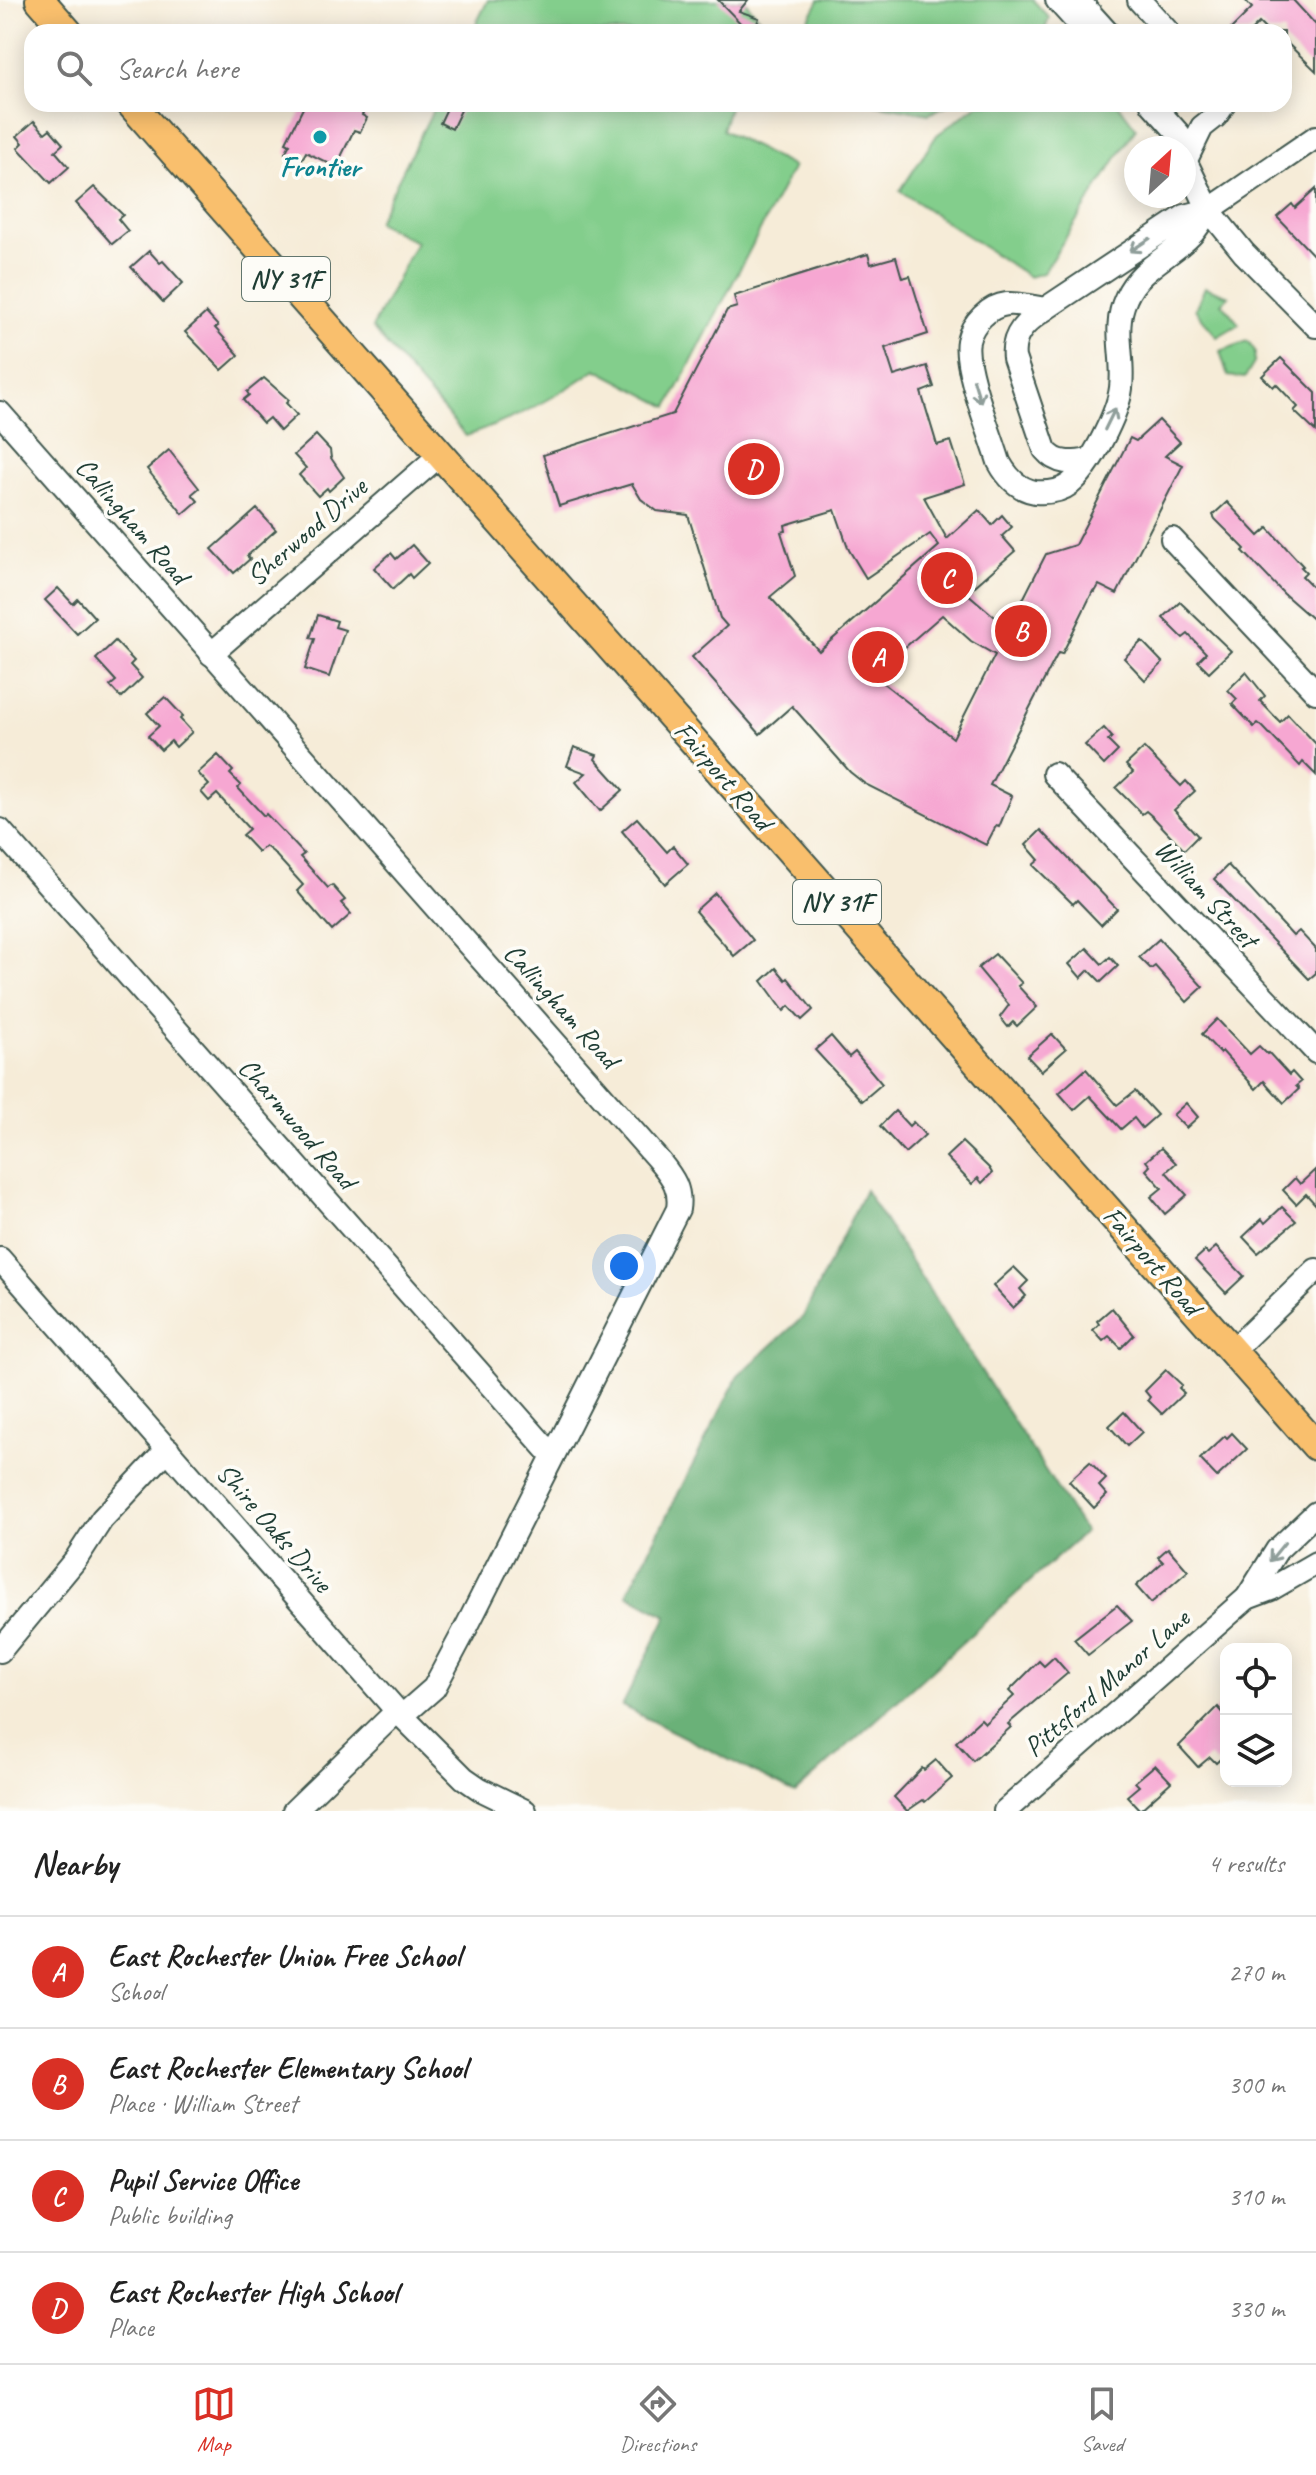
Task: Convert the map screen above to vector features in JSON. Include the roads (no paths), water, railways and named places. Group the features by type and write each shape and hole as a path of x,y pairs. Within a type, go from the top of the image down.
{"main road":[{"path":"40,0 61,24"},
{"name":"Fairport Road","path":"138,112 1316,1446"}],"street":[{"path":"1057,0 1079,24"},
{"path":"1078,0 1100,24"},
{"path":"1139,0 1161,24"},
{"path":"1160,112 1184,135 1209,210 1244,253 1316,326"},
{"path":"1184,135 1219,112"},
{"path":"1089,460 1062,462 1045,450 1014,358 1013,347 1021,328 1185,216 1209,210 1316,137"},
{"path":"1045,309 1008,304 991,310 984,315 968,340 970,369 999,462 1017,485 1038,492 1059,490 1069,484 1089,460 1120,399 1119,321 1127,295 1147,270 1192,234 1209,210"},
{"name":"Callingham Road","path":"0,413 651,1151 677,1186 680,1197 678,1209 434,1688 400,1714 294,1811"},
{"name":"Sherwood Drive","path":"211,654 441,454"},
{"path":"1172,539 1316,692"},
{"name":"William Street","path":"1054,774 1316,1052"},
{"name":"Charmwood Road","path":"0,830 552,1455"},
{"name":"Shire Oaks Drive","path":"0,1259 400,1714 464,1778 525,1811"},
{"path":"1233,1350 1316,1270"},
{"path":"0,1651 76,1559 102,1519 168,1449"},
{"name":"Pittsford Manor Lane","path":"1005,1811 1247,1598 1277,1550 1316,1513"},
{"name":"Pittsford Manor Lane","path":"1247,1598 1271,1589 1316,1563"}],"place":[{"name":"Frontier","path":"320,137"},
{"name":"East Rochester High School","path":"754,469"},
{"name":"Pupil Service Office","path":"947,578"},
{"name":"East Rochester Elementary School","path":"1021,631"},
{"name":"East Rochester Union Free School","path":"878,657"}]}
